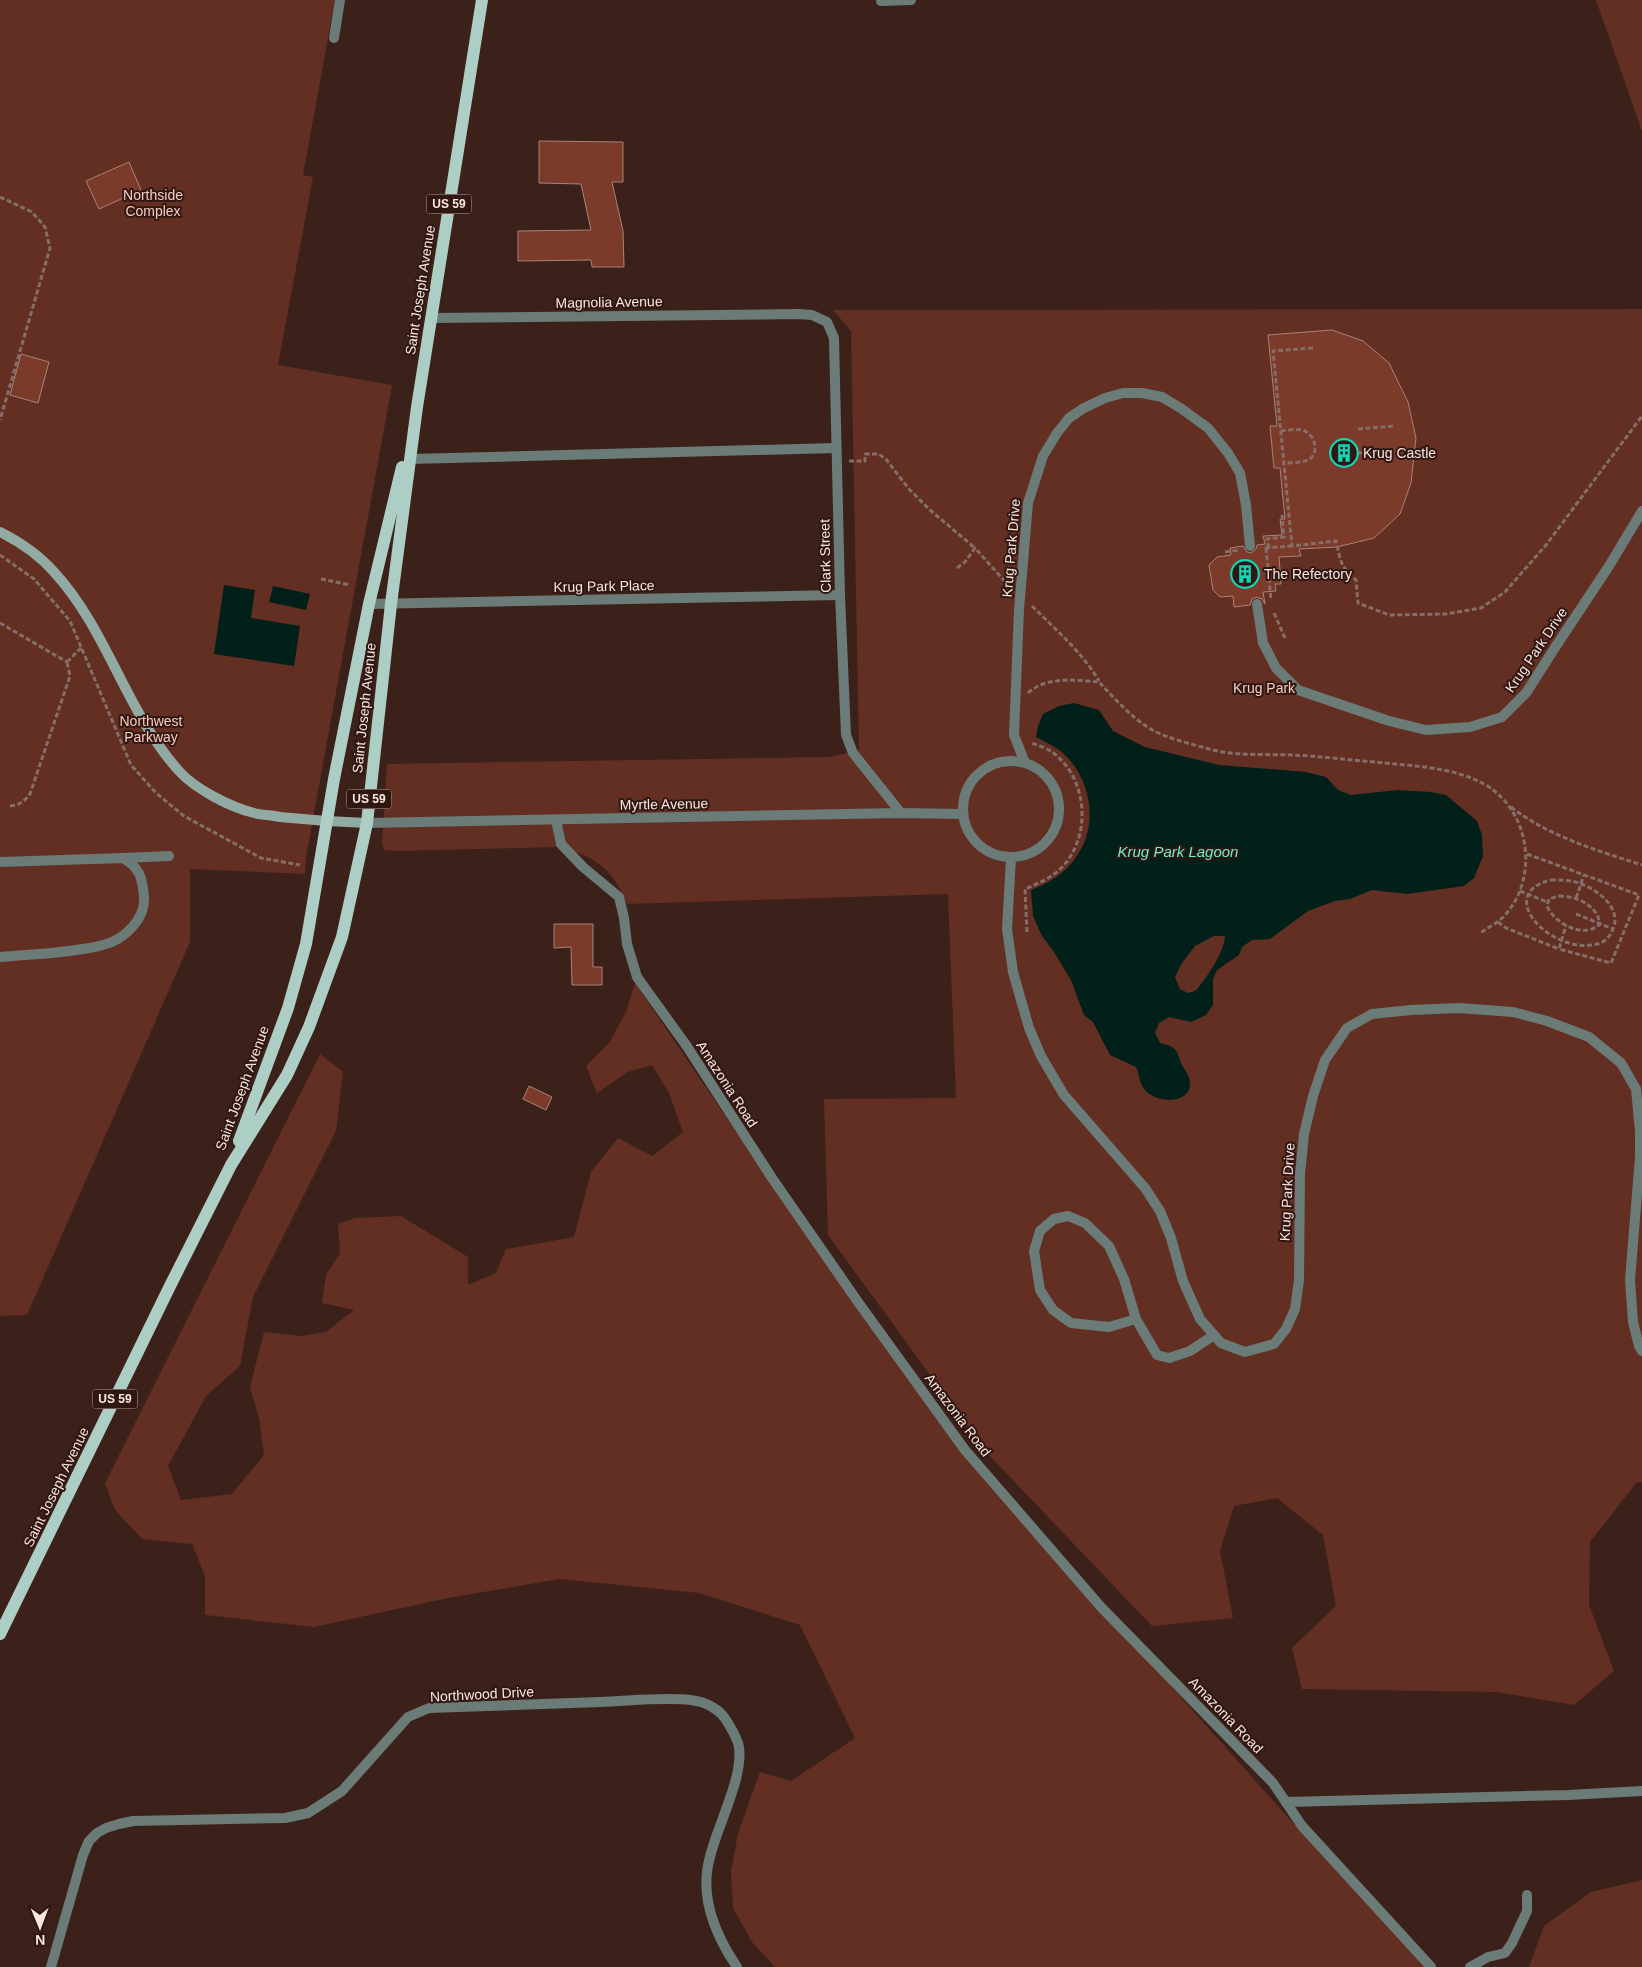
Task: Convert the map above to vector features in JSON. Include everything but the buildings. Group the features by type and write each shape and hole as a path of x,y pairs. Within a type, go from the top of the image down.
{"main road":[{"name":"Saint Joseph Avenue","path":"0,1634 165,1294 231,1165 287,1075 310,1027 342,937 367,823 391,604 417,407 482,0"},
{"name":"Saint Joseph Avenue","path":"231,1165 288,1008 306,944 334,779 369,604 417,407"}],"street":[{"path":"334,38 340,0"},
{"path":"881,1 911,0"},
{"name":"Magnolia Avenue","path":"431,318 788,314"},
{"name":"Clark Street","path":"788,314 812,315 828,322 834,338 840,595 846,735 853,752 901,813"},
{"name":"Krug Park Drive","path":"1025,763 1014,735 1020,610 1028,503 1043,456 1068,418 1105,398 1123,393 1142,393 1162,397 1182,409 1208,428 1228,453 1240,473 1246,505 1250,546"},
{"path":"410,459 836,448"},
{"name":"Krug Park Drive","path":"1258,604 1264,644 1276,668 1298,690 1389,721 1426,730 1470,727 1502,717 1526,693 1610,566 1642,510"},
{"path":"0,532 22,543 54,572 81,608 105,647 145,726 179,772 216,798 254,813 327,821 367,823"},
{"name":"Krug Park Place","path":"369,604 840,595"},
{"path":"1006,761 1025,763 1038,768 1052,783 1060,802 1060,816 1056,830 1048,842 1038,850 1025,856 1011,858 994,855 978,846 967,831 962,814 964,795 973,778 988,766 1006,761"},
{"name":"Myrtle Avenue","path":"367,823 901,813 962,814"},
{"name":"Amazonia Road","path":"556,820 561,844 583,867 619,897 627,944 637,977 686,1045 772,1178 842,1279 965,1450 1101,1607 1273,1783 1302,1826 1431,1967"},
{"path":"0,862 169,856"},
{"path":"0,957 104,945 128,933 140,917 144,899 142,877 134,865 123,858"},
{"name":"Krug Park Drive","path":"1011,858 1007,929 1014,972 1029,1028 1041,1056 1064,1095 1145,1188 1160,1211 1171,1238 1183,1281 1200,1319 1221,1343 1245,1352 1274,1344 1286,1328 1295,1309 1299,1280 1300,1174 1304,1134 1313,1096 1325,1060 1347,1028 1372,1014 1459,1008 1513,1012 1547,1021 1589,1037 1621,1063 1636,1089 1640,1157 1630,1280 1633,1322 1642,1351"},
{"path":"1136,1319 1109,1327 1071,1323 1053,1310 1040,1290 1034,1251 1040,1231 1054,1219 1068,1216 1086,1223 1108,1246 1124,1279 1136,1319 1157,1355 1169,1358 1190,1351 1214,1335"},
{"name":"Northwood Drive","path":"51,1967 83,1855 89,1841 106,1828 133,1821 285,1818 308,1813 342,1791 408,1717 430,1708 692,1700 709,1704 724,1716 739,1746 736,1774 710,1854 707,1873 708,1894 714,1927 722,1946 737,1967"},
{"path":"1286,1802 1568,1795 1642,1791"},
{"path":"1470,1967 1488,1957 1505,1953 1512,1943 1527,1911 1527,1896"}],"path":[{"path":"0,197 32,212 45,227 50,248 0,420"},
{"path":"1313,348 1273,351 1292,546 1336,541 1344,570 1356,580 1358,604 1389,614 1445,614 1481,608 1505,592 1546,545 1642,416"},
{"path":"1358,429 1394,426"},
{"path":"1281,431 1302,429 1314,440 1315,446 1311,457 1306,461 1284,463"},
{"path":"1358,453 1397,451"},
{"path":"836,461 865,460 865,454 878,454 885,458 909,489 975,548 1010,587"},
{"path":"1272,604 1267,540 1284,537 1282,515"},
{"path":"957,568 965,562 975,548"},
{"path":"1225,552 1234,551"},
{"path":"321,579 350,585"},
{"path":"1030,604 1077,651 1091,667 1099,682 1134,717 1149,728 1164,735 1230,753 1306,756 1435,768 1460,774 1480,782 1494,791 1507,804 1541,827 1563,838 1642,865"},
{"path":"1274,611 1279,629 1285,638"},
{"path":"0,623 67,662 70,676 30,794 26,800 18,805 10,806"},
{"path":"67,662 81,648"},
{"path":"1026,695 1044,684 1058,681 1099,682"},
{"path":"1027,932 1026,889 1053,875 1064,865 1080,838 1082,821 1080,794 1064,762 1052,752 1028,742"},
{"path":"1480,933 1498,922 1509,909 1520,891 1526,871 1527,854 1520,828 1507,804"},
{"path":"1498,922 1506,928 1559,949 1612,962 1639,895 1527,854"},
{"path":"1576,898 1584,875"},
{"path":"1551,880 1581,884 1608,901 1614,914 1613,929 1604,941 1596,944 1573,944 1562,940 1537,926 1531,918 1527,905 1529,895 1538,885 1551,880"},
{"path":"1520,891 1547,902"},
{"path":"1547,902 1553,897 1559,896 1576,898 1596,913 1600,924"},
{"path":"1547,902 1549,911 1566,925 1587,930 1600,924"},
{"path":"1636,903 1642,906"},
{"path":"1576,914 1613,929"},
{"path":"1559,949 1566,925"}],"green space":[{"name":"Northside Complex","path":"0,0 335,0 303,175 313,177 278,365 392,385 306,857 305,874 190,869 190,942 27,1315 0,1316"},
{"path":"1596,0 1642,0 1642,131"},
{"name":"Krug Park","path":"1642,309 1642,1482 1637,1482 1590,1542 1589,1605 1614,1671 1574,1705 1497,1692 1302,1689 1292,1648 1336,1606 1323,1535 1277,1498 1234,1506 1220,1551 1233,1618 1152,1626 987,1453 828,1235 824,1099 956,1098 948,894 627,904 615,881 601,865 582,854 557,847 384,850 382,843 387,764 830,757 859,750 851,331 833,310"},
{"path":"635,983 804,1232 968,1458 1317,1850 1425,1967 775,1967 752,1942 733,1908 731,1872 738,1833 760,1772 791,1781 855,1738 800,1625 699,1593 560,1579 448,1598 314,1627 205,1615 205,1576 192,1544 142,1539 115,1510 105,1483 320,1054 343,1072 336,1131 253,1297 240,1366 206,1396 168,1466 181,1500 232,1494 264,1455 259,1418 250,1387 264,1332 301,1336 326,1332 354,1310 322,1303 326,1275 340,1253 338,1224 355,1218 401,1216 468,1257 468,1285 496,1273 506,1249 574,1237 591,1172 618,1138 652,1156 683,1132 669,1093 652,1065 628,1072 597,1093 586,1066 609,1043 626,1012"},
{"path":"1642,1880 1642,1967 1529,1967 1544,1926 1591,1892"}],"water":[{"path":"224,585 255,590 251,618 300,626 294,666 214,654"},
{"path":"273,586 310,594 306,610 269,602"},
{"name":"Krug Park Lagoon","path":"1074,703 1099,710 1113,731 1145,747 1219,765 1306,772 1326,777 1338,790 1351,795 1398,790 1446,795 1477,821 1482,835 1483,856 1474,878 1464,886 1407,894 1372,890 1350,899 1335,901 1308,911 1270,939 1252,940 1242,947 1239,955 1217,970 1213,979 1213,1005 1206,1015 1191,1022 1169,1017 1159,1023 1155,1033 1160,1043 1172,1047 1176,1051 1188,1075 1190,1084 1189,1091 1185,1095 1173,1100 1152,1096 1144,1089 1136,1067 1110,1055 1093,1022 1084,1015 1071,980 1042,936 1033,916 1031,890 1055,878 1070,865 1082,848 1089,822 1087,794 1083,781 1076,769 1061,751 1036,737 1043,714 1059,706","holes":["1214,936 1225,936 1219,955 1197,989 1188,993 1180,989 1175,977 1182,963 1195,946"]}],"place":[{"name":"Krug Castle","path":"1344,453"},
{"name":"The Refectory","path":"1245,574"}],"park label":[{"name":"Northwest Parkway","path":"151,730"}]}
